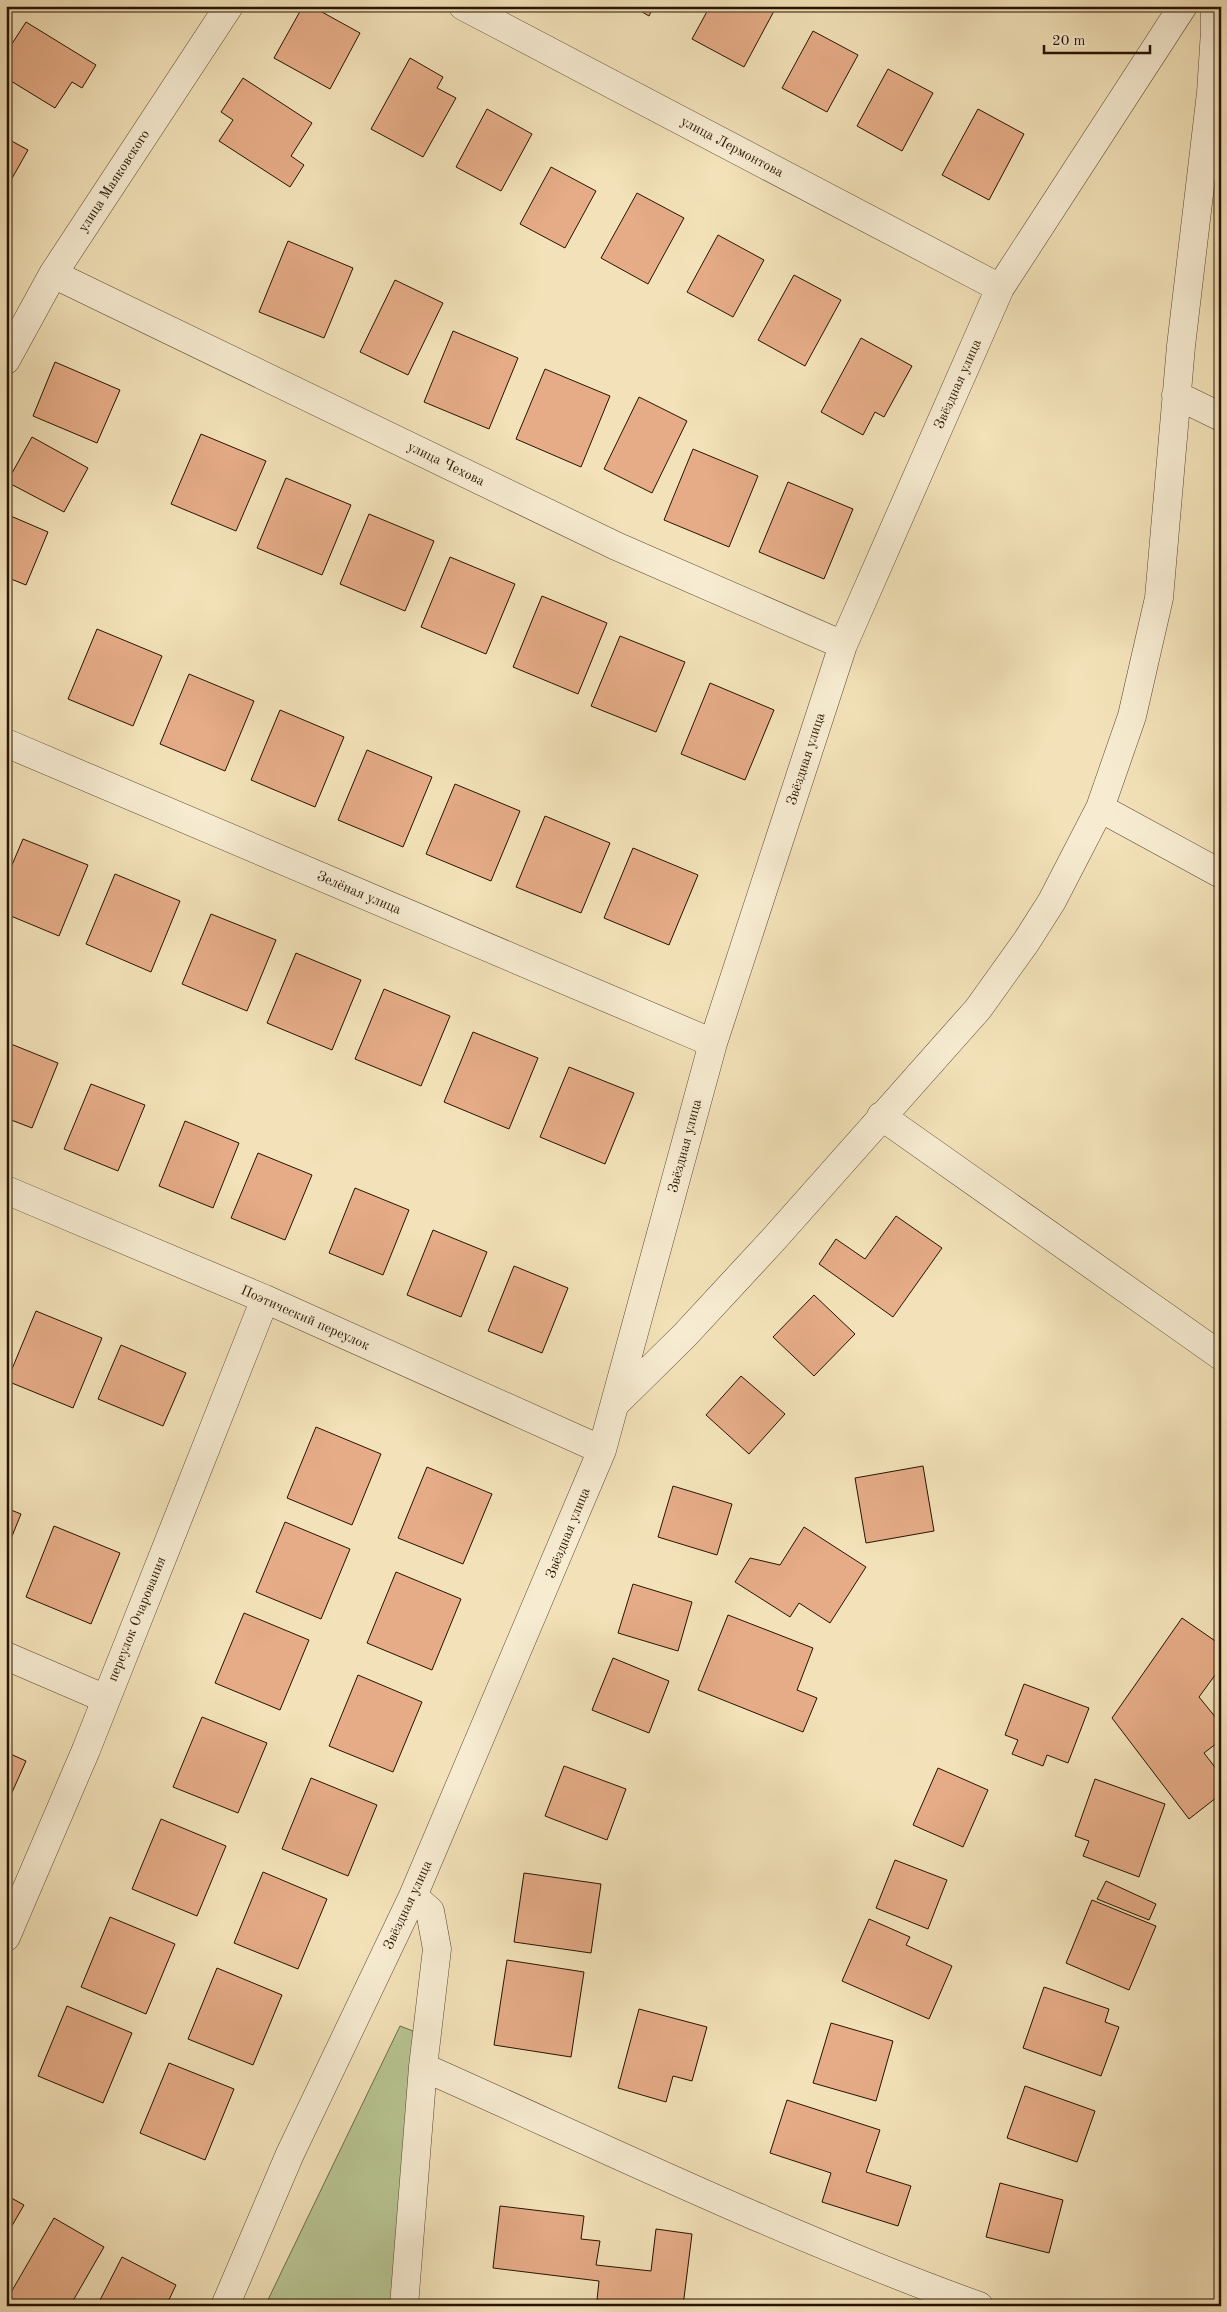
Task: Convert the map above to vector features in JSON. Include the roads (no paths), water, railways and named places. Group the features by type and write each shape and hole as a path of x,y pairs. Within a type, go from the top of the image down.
{"street":[{"name":"улица Маяковского","path":"6,360 53,274 229,6"},
{"name":"улица Лермонтова","path":"463,6 1000,288"},
{"name":"Звёздная улица","path":"225,2306 290,2154 413,1896 602,1450 712,1042 843,644 1000,288 1182,6"},
{"path":"614,1405 706,1313 978,1009 1052,901 1100,808 1132,716 1160,598 1176,395 1211,93 1215,32 1214,6"},
{"name":"улица Чехова","path":"53,274 616,546 843,644"},
{"path":"1176,395 1221,417"},
{"name":"Зелёная улица","path":"6,743 712,1042"},
{"path":"1100,808 1221,874"},
{"path":"881,1116 1221,1356"},
{"name":"Поэтический переулок","path":"6,1190 265,1299 602,1450"},
{"name":"переулок Очарования","path":"6,1937 106,1699 265,1299"},
{"path":"6,1656 106,1699"},
{"path":"404,2306 423,2067 437,1949 430,1911 413,1896"},
{"path":"423,2067 711,2198 901,2277 979,2306"}]}
